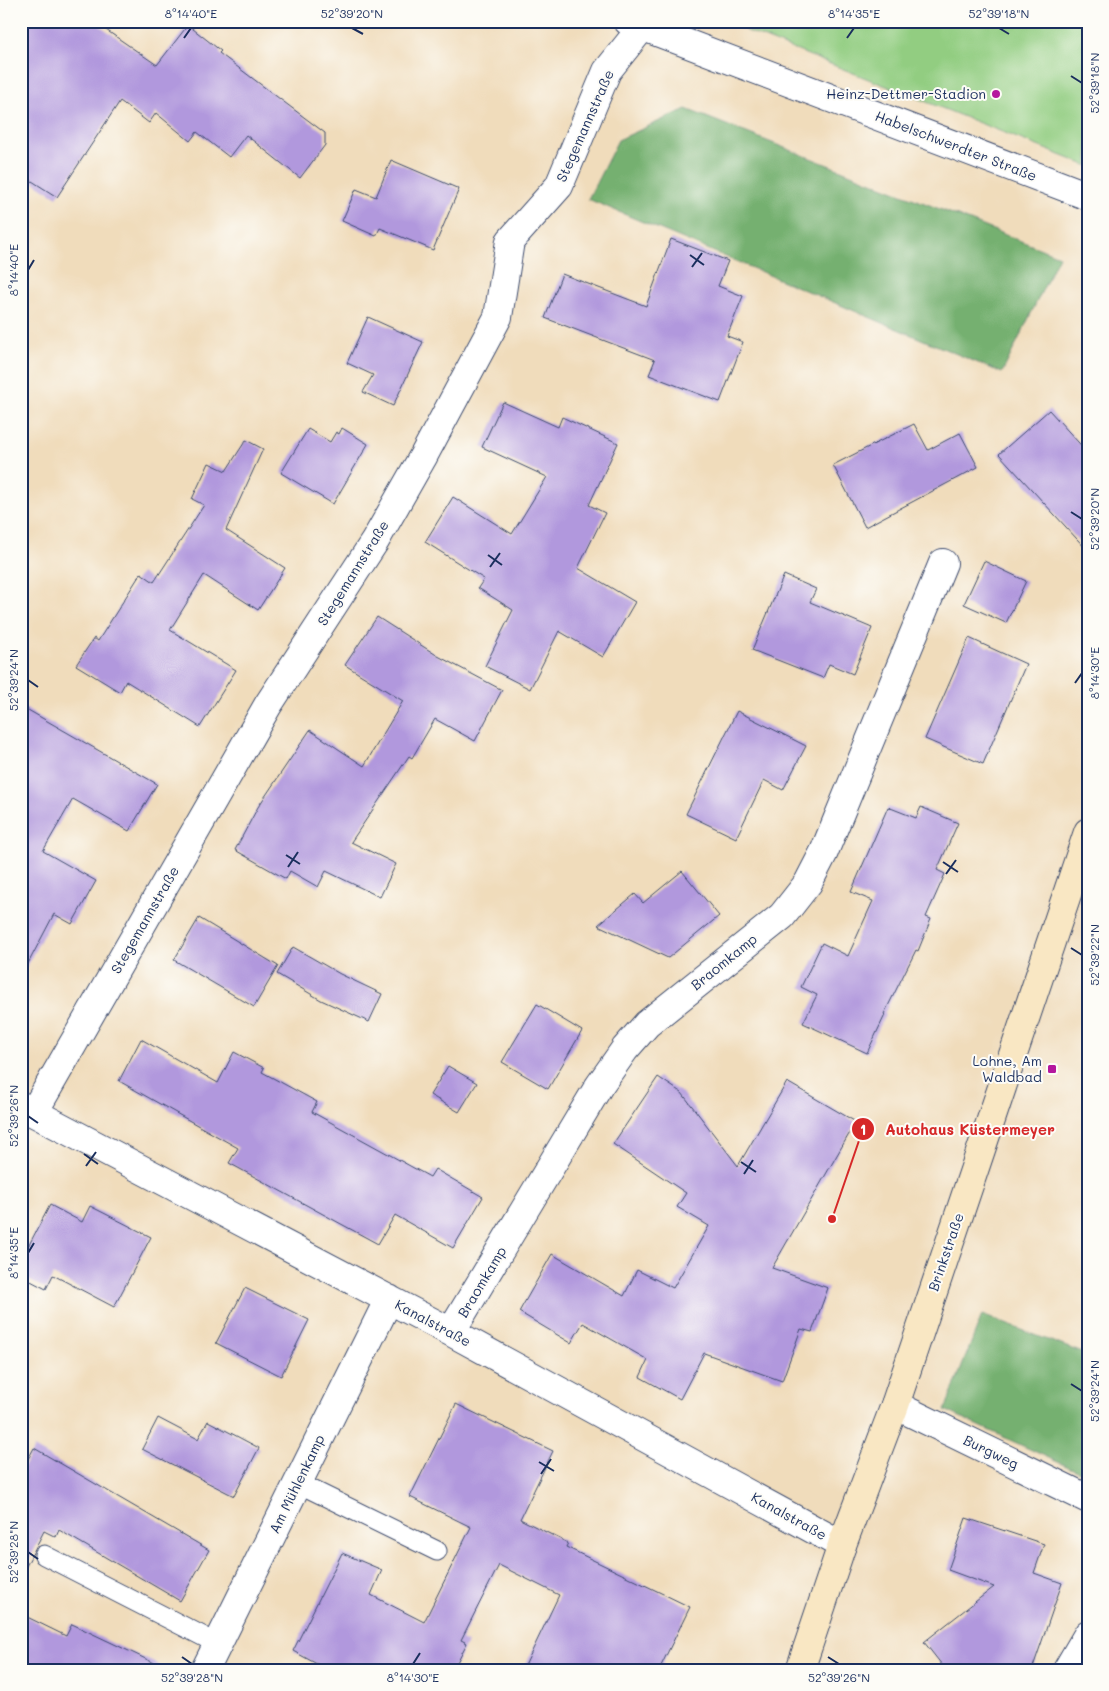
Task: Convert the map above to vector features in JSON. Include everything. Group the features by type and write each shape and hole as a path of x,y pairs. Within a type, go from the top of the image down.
{"street":[{"name":"Habelschwerdter Straße","path":"635,24 1088,196"},
{"name":"Stegemannstraße","path":"28,1109 268,705 375,540 424,455 498,317 510,241 559,186 607,71 635,24"},
{"name":"Braomkamp","path":"451,1332 599,1086 624,1049 647,1024 782,916 808,883 824,852 943,563"},
{"name":"Brinkstraße","path":"800,1670 842,1546 895,1405 1088,832"},
{"name":"Kanalstraße","path":"28,1109 451,1332 842,1546"},
{"name":"Am Mühlenkamp","path":"205,1670 389,1299"},
{"name":"Burgweg","path":"895,1405 1088,1498"},
{"path":"1067,1670 1088,1634"}],"lane":[{"path":"298,1482 437,1551"},
{"path":"44,1555 218,1644"}],"green space":[{"name":"Heinz-Dettmer-Stadion","path":"722,21 1088,21 1088,166"},
{"path":"686,109 1059,256 1002,373 588,199 618,140"},
{"path":"982,1315 1088,1355 1088,1476 945,1410"}],"building":[{"path":"21,21 93,21 157,65 188,25 221,51 219,53 325,133 325,145 300,178 246,135 229,157 197,132 190,141 156,113 149,123 120,101 57,197 21,174"},
{"path":"391,160 459,189 433,250 380,228 376,236 342,221 356,189 376,197"},
{"path":"671,239 728,261 718,286 743,296 727,336 743,342 720,402 649,375 655,360 545,318 562,274 646,306"},
{"path":"368,317 423,342 393,406 363,392 373,375 347,363"},
{"path":"503,402 558,427 562,417 618,443 589,505 605,513 578,568 635,602 603,657 559,631 530,689 485,666 513,610 478,588 484,579 425,542 453,497 512,534 547,477 482,447"},
{"path":"1049,410 1088,453 1088,551 999,454"},
{"path":"914,424 928,450 960,433 978,467 865,527 833,465"},
{"path":"342,428 368,444 333,504 281,473 308,429 330,442 336,432 339,434"},
{"path":"246,440 263,449 226,530 285,568 258,610 204,575 170,630 236,670 200,727 126,681 120,692 76,665 94,638 98,641 141,573 154,582 204,505 192,499 209,463 226,471"},
{"path":"984,561 1026,581 1006,623 964,604"},
{"path":"784,575 816,589 810,602 872,628 853,674 829,664 823,678 752,650"},
{"path":"377,617 438,656 502,690 475,741 435,719 412,758 409,756 351,842 396,864 380,897 326,871 318,887 290,871 286,879 235,850 258,807 310,730 364,766 403,701 345,665"},
{"path":"969,638 1026,664 983,764 925,739"},
{"path":"21,706 157,784 129,831 73,799 43,851 96,881 72,924 54,914 21,977"},
{"path":"737,711 806,746 783,790 764,780 736,838 686,814"},
{"path":"888,807 916,818 921,807 958,823 937,870 945,874 926,917 931,919 918,951 916,950 867,1053 803,1023 817,995 801,987 822,943 848,956 873,901 851,892"},
{"path":"682,871 719,916 668,958 598,925 635,894 643,903"},
{"path":"199,918 278,966 254,1007 174,960"},
{"path":"293,947 340,974 382,994 369,1022 321,1000 277,974"},
{"path":"537,1004 582,1031 548,1089 502,1062"},
{"path":"141,1039 218,1083 234,1052 264,1068 262,1072 317,1102 312,1112 430,1177 435,1169 483,1197 453,1248 395,1215 378,1244 229,1163 238,1148 119,1081"},
{"path":"448,1066 477,1083 459,1112 430,1095"},
{"path":"658,1077 682,1093 738,1166 787,1082 856,1122 772,1268 828,1288 812,1332 801,1329 782,1381 704,1353 680,1399 640,1377 648,1360 583,1323 571,1343 519,1312 552,1254 624,1296 637,1270 673,1288 709,1226 677,1207 686,1193 613,1144"},
{"path":"50,1205 82,1222 90,1206 151,1237 114,1307 53,1275 46,1289 21,1276 21,1260"},
{"path":"245,1288 309,1320 281,1376 216,1343"},
{"path":"456,1404 553,1451 520,1519 568,1543 566,1547 690,1607 659,1670 523,1670 559,1595 499,1565 461,1640 467,1643 453,1670 328,1670 293,1651 342,1553 382,1570 371,1595 424,1622 471,1527 410,1497"},
{"path":"158,1418 198,1439 208,1421 259,1448 234,1496 142,1449"},
{"path":"34,1448 209,1550 180,1601 59,1530 56,1537 44,1531 21,1576 21,1472"},
{"path":"966,1518 1044,1544 1034,1573 1062,1583 1032,1670 946,1670 924,1642 994,1587 948,1570"},
{"path":"21,1614 66,1636 72,1624 169,1670 21,1670"}],"place":[{"name":"Heinz-Dettmer-Stadion","path":"996,94"},
{"name":"Lohne, Am Waldbad","path":"1052,1069"},
{"name":"Autohaus Küstermeyer","path":"832,1219"}]}
